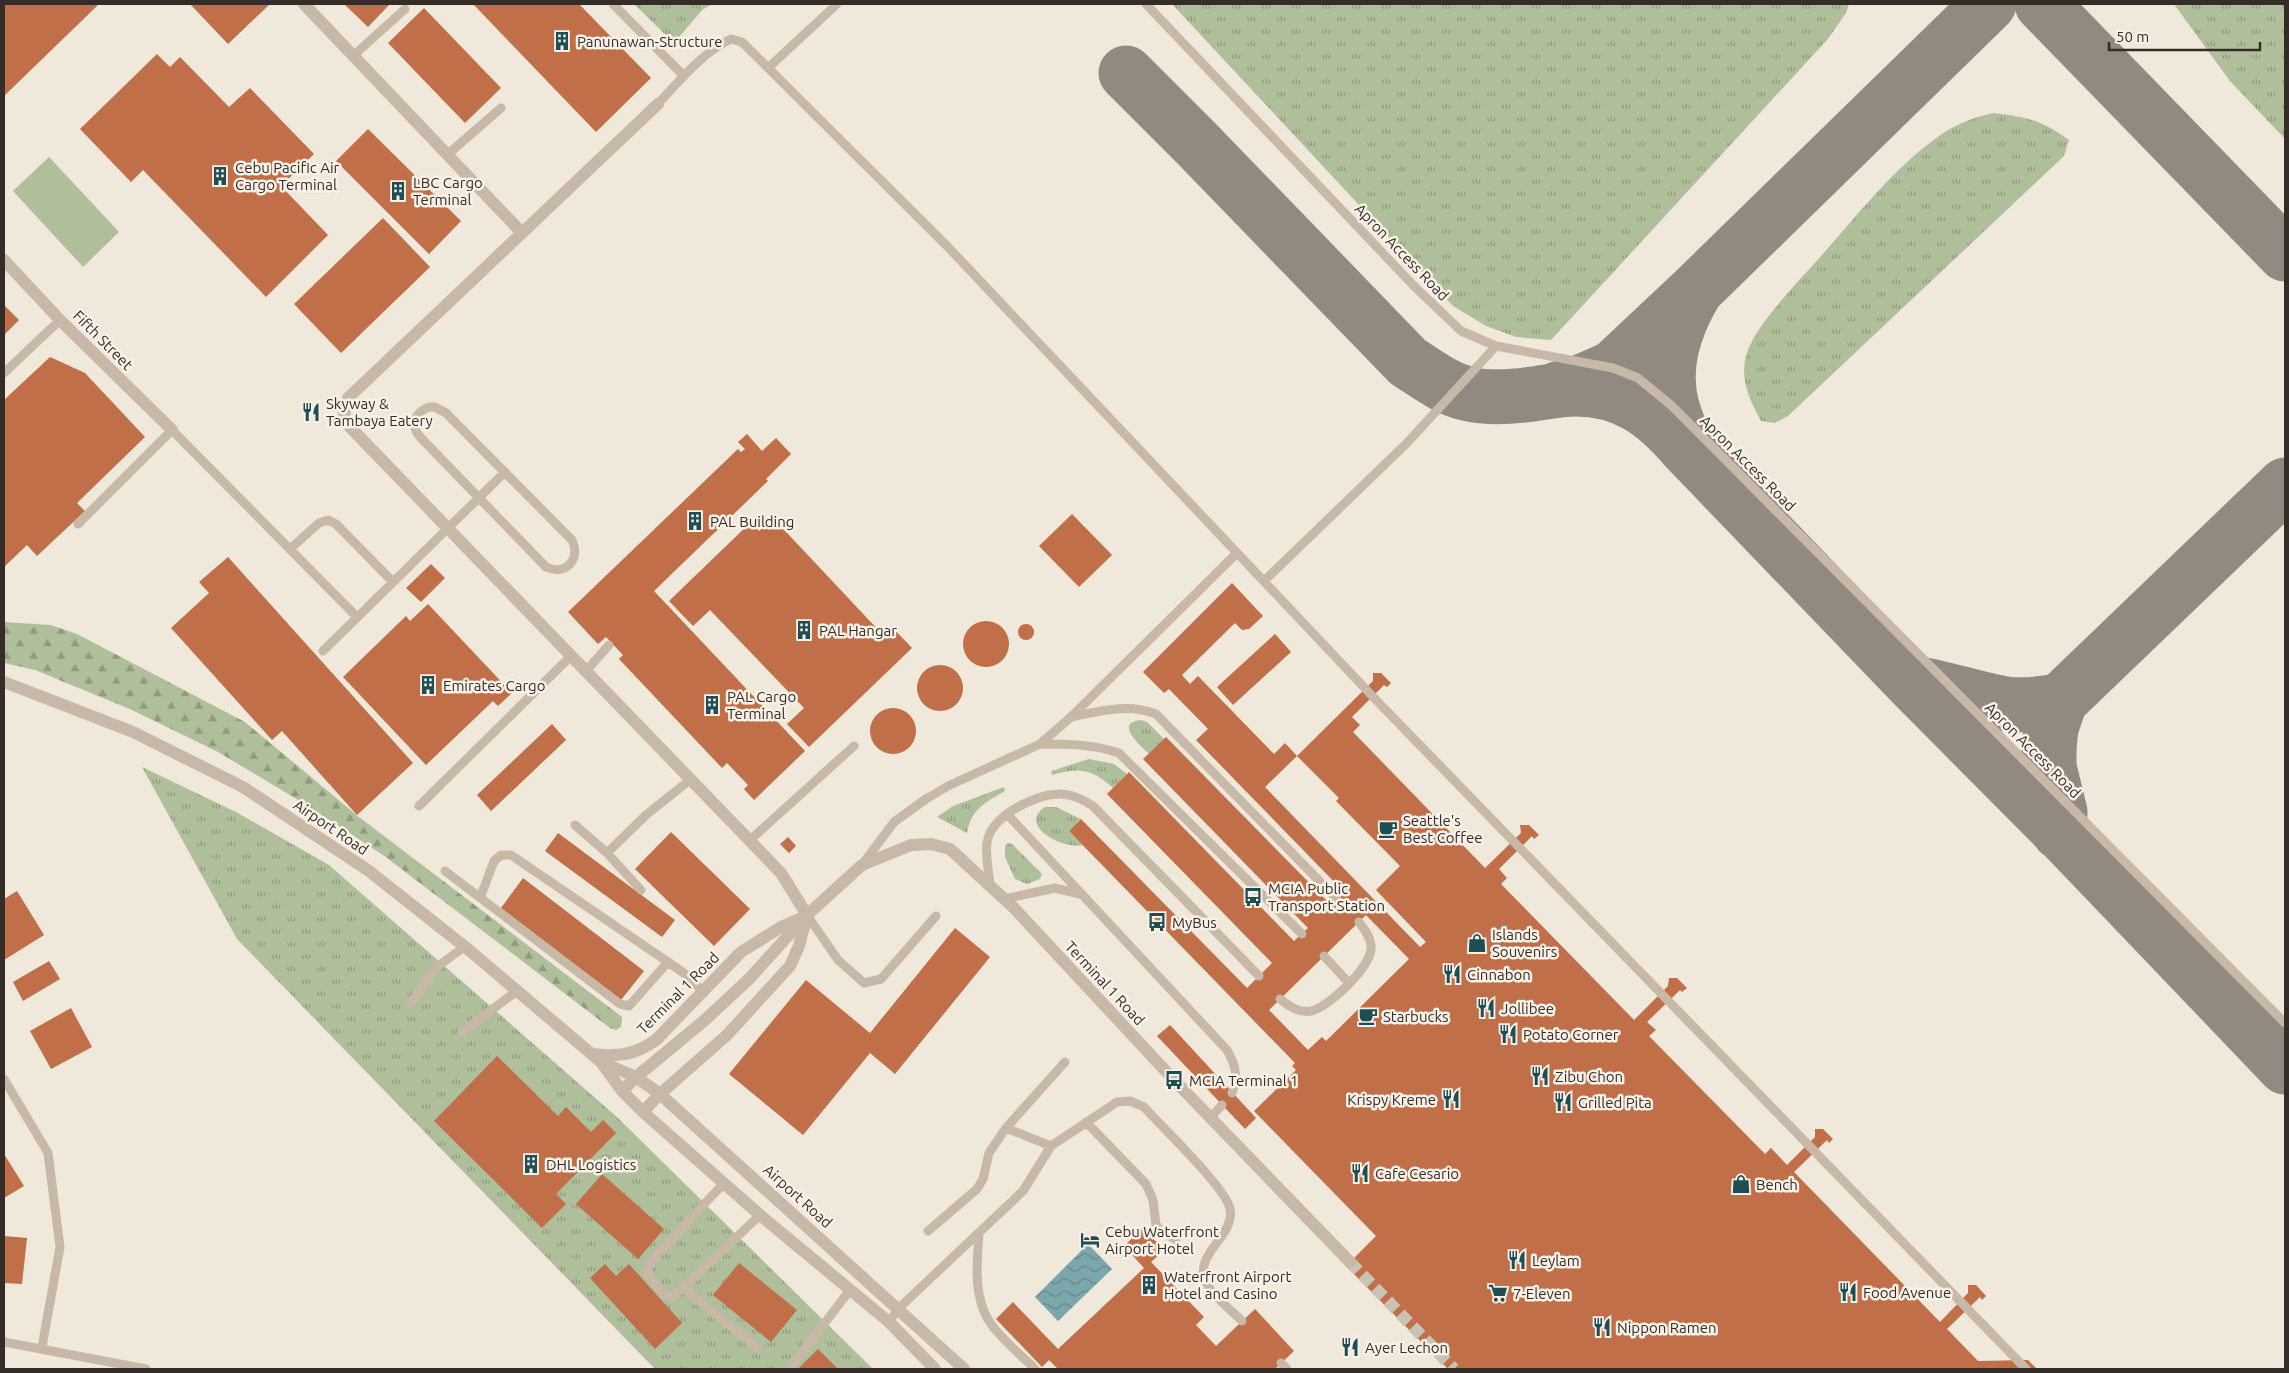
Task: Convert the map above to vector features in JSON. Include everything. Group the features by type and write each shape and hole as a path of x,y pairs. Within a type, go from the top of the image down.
{"street":[{"path":"304,4 522,233"},
{"path":"643,1112 660,1094 727,1035 790,966 799,946 808,915 781,873 448,530 350,427 344,415 348,398 658,104"},
{"name":"Fifth Street","path":"4,260 60,320 172,430"},
{"name":"Airport Road","path":"4,682 133,732 243,787 369,872 464,947 590,1054 601,1062 636,1077 660,1094 899,1308 964,1369"},
{"name":"Terminal 1 Road","path":"622,1091 636,1077 705,1020 749,979 808,915 862,865 911,845 931,844 950,850 990,885 1210,1118 1350,1262"},
{"name":"Terminal 1 Road","path":"590,1054 615,1057 642,1050 656,1040 741,952 781,927 808,915"},
{"name":"Airport Road","path":"601,1062 622,1091 643,1112 760,1215 889,1322 934,1369"}],"lane":[{"path":"613,4 684,76"},
{"path":"768,68 837,4"},
{"name":"Apron Access Road","path":"1146,4 1406,278 1461,331 1496,346 1613,368 1638,378 1672,406 2285,1023"},
{"path":"353,56 405,9"},
{"path":"658,104 684,76 721,43 731,39 742,42 948,248 1377,701 2026,1369"},
{"path":"447,155 501,108"},
{"path":"4,373 60,320"},
{"path":"1264,581 1407,443 1496,346"},
{"path":"429,407 441,409 505,472 572,540 576,552 571,564 562,570 557,571 546,567 417,434 414,423 418,412 429,407"},
{"path":"78,524 172,430"},
{"name":"Fifth Street","path":"172,430 357,617"},
{"path":"323,651 505,472"},
{"path":"290,549 319,523 328,520 336,524 393,582"},
{"path":"862,865 894,822 926,799 948,786 1040,744 1071,717 1237,553"},
{"path":"586,670 609,645"},
{"path":"419,806 571,656"},
{"path":"1071,717 1117,708 1141,708 1156,714 1337,899"},
{"path":"1040,744 1078,744 1119,753 1302,934"},
{"path":"749,841 854,746"},
{"path":"607,853 646,815 691,779"},
{"path":"990,885 986,844 991,830 1007,814 1031,799 1057,794 1078,796 1093,806 1259,976"},
{"path":"1007,814 1227,1050 1235,1065 1236,1082 1232,1093"},
{"path":"574,825 607,853 641,890"},
{"path":"480,898 494,861 501,855 512,855 688,976 703,992"},
{"path":"445,871 620,1004 629,1006 668,962"},
{"path":"1004,899 1055,888 1080,894"},
{"path":"808,915 838,960 864,983 881,979 936,916"},
{"path":"1280,999 1292,1008 1301,1011 1312,1010 1324,1005 1349,983 1365,966 1370,956 1371,946 1367,933 1359,922"},
{"path":"411,1003 437,967 464,947"},
{"path":"1324,956 1349,983"},
{"path":"462,1032 517,991"},
{"path":"928,1231 977,1188 983,1179 989,1153 1006,1128 1065,1062"},
{"path":"4,1079 48,1153 60,1247 42,1348"},
{"path":"889,1322 899,1308 1023,1191 1051,1146 1117,1102 1130,1101 1144,1107 1222,1191 1230,1208 1230,1219 1225,1231 1207,1255 1204,1266 1205,1277 1210,1288 1242,1321"},
{"path":"1210,1118 1222,1105"},
{"path":"1086,1122 1146,1184 1154,1200 1156,1225 1161,1231 1176,1240"},
{"path":"1006,1128 1051,1146"},
{"path":"724,1183 651,1261 647,1273 664,1295 672,1296 683,1288 760,1215"},
{"path":"979,1233 977,1272 981,1302 989,1321 1035,1369"},
{"path":"683,1288 758,1348"},
{"path":"791,1367 850,1290"},
{"path":"4,1342 146,1369"}],"green space":[{"path":"634,4 713,4 703,9 674,43"},
{"path":"1172,4 1849,4 1846,13 1827,40 1551,340 1516,337 1486,326 1453,306"},
{"path":"2174,4 2285,4 2285,139 2230,81"},
{"path":"1993,113 2033,120 2059,133 2069,140 2064,156 1788,416 1775,423 1761,421 1746,388 1744,371 1747,353 1759,329 1791,290 1904,165 1935,139 1955,126"},
{"path":"49,157 119,232 83,267 13,191"},
{"path":"4,622 51,625 77,634 245,722 359,817 622,1017 621,1027 616,1030 610,1028 383,855 305,804 218,752 132,710 35,670 4,663"},
{"path":"1141,720 1147,722 1164,739 1149,754 1136,741 1129,730 1129,725"},
{"path":"1089,759 1114,764 1127,774 1113,788 1092,773 1085,771 1070,771 1052,775 1051,771"},
{"path":"142,767 236,812 329,865 617,1117 873,1369 655,1369 237,939"},
{"path":"1004,787 1005,791 980,807 972,818 967,833 937,817 953,806"},
{"path":"1045,807 1056,807 1081,819 1069,831 1083,845 1064,844 1046,835 1039,828 1036,821 1038,814"},
{"path":"1008,843 1012,844 1042,874 1040,879 1027,884 1015,879 1005,857 1005,846"}],"water":[{"path":"1088,1244 1112,1269 1058,1321 1035,1297"}],"building":[{"path":"4,4 99,4 4,96"},
{"path":"190,4 267,4 269,5 228,44"},
{"path":"344,4 390,4 368,27"},
{"name":"Panunawan-Structure","path":"473,4 579,4 651,78 596,132"},
{"path":"424,8 501,88 465,123 388,43"},
{"name":"Cebu Pacific Air Cargo Terminal","path":"157,54 170,67 180,57 229,107 250,88 314,154 281,186 328,235 266,297 143,170 131,182 80,129"},
{"name":"LBC Cargo Terminal","path":"368,129 461,221 429,254 336,161"},
{"path":"383,218 430,267 341,353 294,304"},
{"path":"4,305 19,320 4,335"},
{"path":"50,357 85,373 145,437 77,503 85,511 37,556 27,545 4,567 4,400"},
{"path":"747,434 762,451 776,438 791,454 766,479 768,481 654,591 805,751 754,800 744,789 748,785 727,763 722,768 619,659 623,655 606,637 598,644 568,612 738,449 741,452 745,449 738,442"},
{"path":"1072,514 1112,555 1079,587 1039,546"},
{"name":"PAL Hangar","path":"773,518 882,634 891,626 912,648 809,747 787,724 804,708 710,610 693,626 669,601 751,522 759,531"},
{"path":"228,557 413,763 357,815 282,731 272,740 171,628 209,593 199,582"},
{"path":"431,564 445,578 421,602 406,588"},
{"path":"1232,583 1263,616 1249,629 1242,630 1235,623 1182,675 1190,684 1198,676 1274,754 1285,743 1297,756 1373,681 1373,673 1381,673 1391,683 1387,687 1384,685 1352,717 1360,725 1353,732 1485,868 1521,833 1520,825 1529,825 1539,835 1534,839 1532,836 1499,869 1507,878 1501,884 1634,1020 1668,986 1669,978 1677,978 1687,988 1682,992 1680,990 1647,1022 1656,1030 1649,1036 1765,1154 1771,1148 1787,1165 1815,1137 1815,1129 1823,1129 1833,1139 1829,1143 1827,1140 1794,1172 1940,1322 1968,1293 1968,1285 1976,1285 1986,1296 1982,1300 1980,1297 1947,1329 1978,1361 2028,1360 2037,1369 1448,1369 1346,1266 1376,1236 1254,1111 1296,1070 1292,1066 1295,1063 1069,831 1081,819 1247,988 1272,963 1107,794 1129,772 1294,941 1308,928 1143,759 1166,737 1331,905 1344,892 1196,740 1208,729 1169,689 1164,693 1143,672","holes":["1297,756 1339,798 1336,801 1400,866 1376,890 1426,942 1420,947 1265,787","1366,915 1409,959 1326,1041 1322,1037 1308,1050 1269,1010"]},
{"name":"Emirates Cargo","path":"428,604 512,693 498,706 493,701 426,765 343,677 406,616 410,621"},
{"path":"986,621 999,625 1005,631 1009,644 1005,657 999,663 986,667 973,663 967,657 963,644 967,631 973,625"},
{"path":"1023,624 1029,624 1034,629 1032,638 1023,640 1018,635 1018,629"},
{"path":"1275,634 1291,652 1233,705 1217,687"},
{"path":"940,665 953,669 959,675 963,688 959,701 953,707 940,711 927,707 921,701 917,688 921,675 927,669"},
{"path":"893,708 906,712 912,718 916,731 912,744 906,750 893,754 880,750 874,744 870,731 874,718 880,712"},
{"path":"552,724 566,740 491,811 477,795"},
{"path":"671,832 750,909 714,946 635,869"},
{"path":"558,833 675,920 662,937 545,851"},
{"path":"788,837 796,846 789,853 780,844"},
{"path":"523,878 644,971 621,1000 501,908"},
{"path":"17,891 44,935 4,960 4,899"},
{"path":"955,928 990,957 895,1074 870,1053 803,1135 729,1074 806,980 870,1033"},
{"path":"49,961 60,979 23,1001 13,982"},
{"path":"71,1008 92,1047 51,1069 30,1031"},
{"path":"1170,1025 1256,1118 1245,1129 1157,1036"},
{"name":"DHL Logistics","path":"497,1056 558,1116 566,1107 591,1132 603,1120 616,1133 556,1194 566,1204 542,1228 434,1121"},
{"path":"4,1154 24,1186 4,1198"},
{"path":"602,1174 664,1229 638,1259 576,1204"},
{"name":"Waterfront Airport Hotel and Casino","path":"1143,1228 1164,1250 1151,1262 1204,1317 1196,1325 1216,1346 1255,1309 1294,1351 1275,1369 1058,1369 1049,1360 1042,1367 996,1319 1013,1302 1058,1349 1144,1268 1124,1246"},
{"path":"4,1236 27,1238 22,1284 4,1283"},
{"path":"739,1263 797,1310 771,1342 713,1295"},
{"path":"605,1264 616,1276 629,1264 682,1323 655,1349 590,1278"},
{"path":"818,1349 838,1369 798,1369"}],"taxiway":[{"path":"1557,389 1579,383 1613,368 1696,290 1989,4"},
{"path":"2042,4 2285,254"},
{"path":"1126,73 1408,362 1445,385 1477,396 1509,397 1575,389 1609,393 1638,405 1663,424 1686,448"},
{"path":"1696,290 1688,303 1676,332 1669,361 1668,376 1672,407 1686,448 1912,683 2070,842 2285,1067"},
{"path":"2059,832 2060,812 2049,767 2049,748 2051,728 2060,701 2285,485"},
{"path":"1912,683 2006,704 2020,705 2060,701"}],"tunnel":[{"path":"1350,1262 1454,1369"}],"place":[{"name":"Panunawan-Structure","path":"562,41"},
{"name":"Cebu Pacific Air Cargo Terminal","path":"220,176"},
{"name":"LBC Cargo Terminal","path":"398,191"},
{"name":"Skyway & Tambaya Eatery","path":"311,412"},
{"name":"PAL Building","path":"695,521"},
{"name":"PAL Hangar","path":"804,630"},
{"name":"Emirates Cargo","path":"428,685"},
{"name":"PAL Cargo Terminal","path":"712,705"},
{"name":"Seattle's Best Coffee","path":"1388,829"},
{"name":"MCIA Public Transport Station","path":"1253,897"},
{"name":"MyBus","path":"1157,922"},
{"name":"Islands Souvenirs","path":"1477,943"},
{"name":"Cinnabon","path":"1452,974"},
{"name":"Jollibee","path":"1486,1008"},
{"name":"Starbucks","path":"1368,1016"},
{"name":"Potato Corner","path":"1508,1034"},
{"name":"Zibu Chon","path":"1540,1076"},
{"name":"MCIA Terminal 1","path":"1174,1080"},
{"name":"Krispy Kreme","path":"1451,1099"},
{"name":"Grilled Pita","path":"1563,1102"},
{"name":"DHL Logistics","path":"531,1164"},
{"name":"Cafe Cesario","path":"1360,1173"},
{"name":"Bench","path":"1741,1184"},
{"name":"Cebu Waterfront Airport Hotel","path":"1090,1240"},
{"name":"Leylam","path":"1517,1260"},
{"name":"Waterfront Airport Hotel and Casino","path":"1149,1285"},
{"name":"Food Avenue","path":"1848,1292"},
{"name":"7-Eleven","path":"1498,1293"},
{"name":"Nippon Ramen","path":"1602,1327"},
{"name":"Ayer Lechon","path":"1350,1347"}]}
